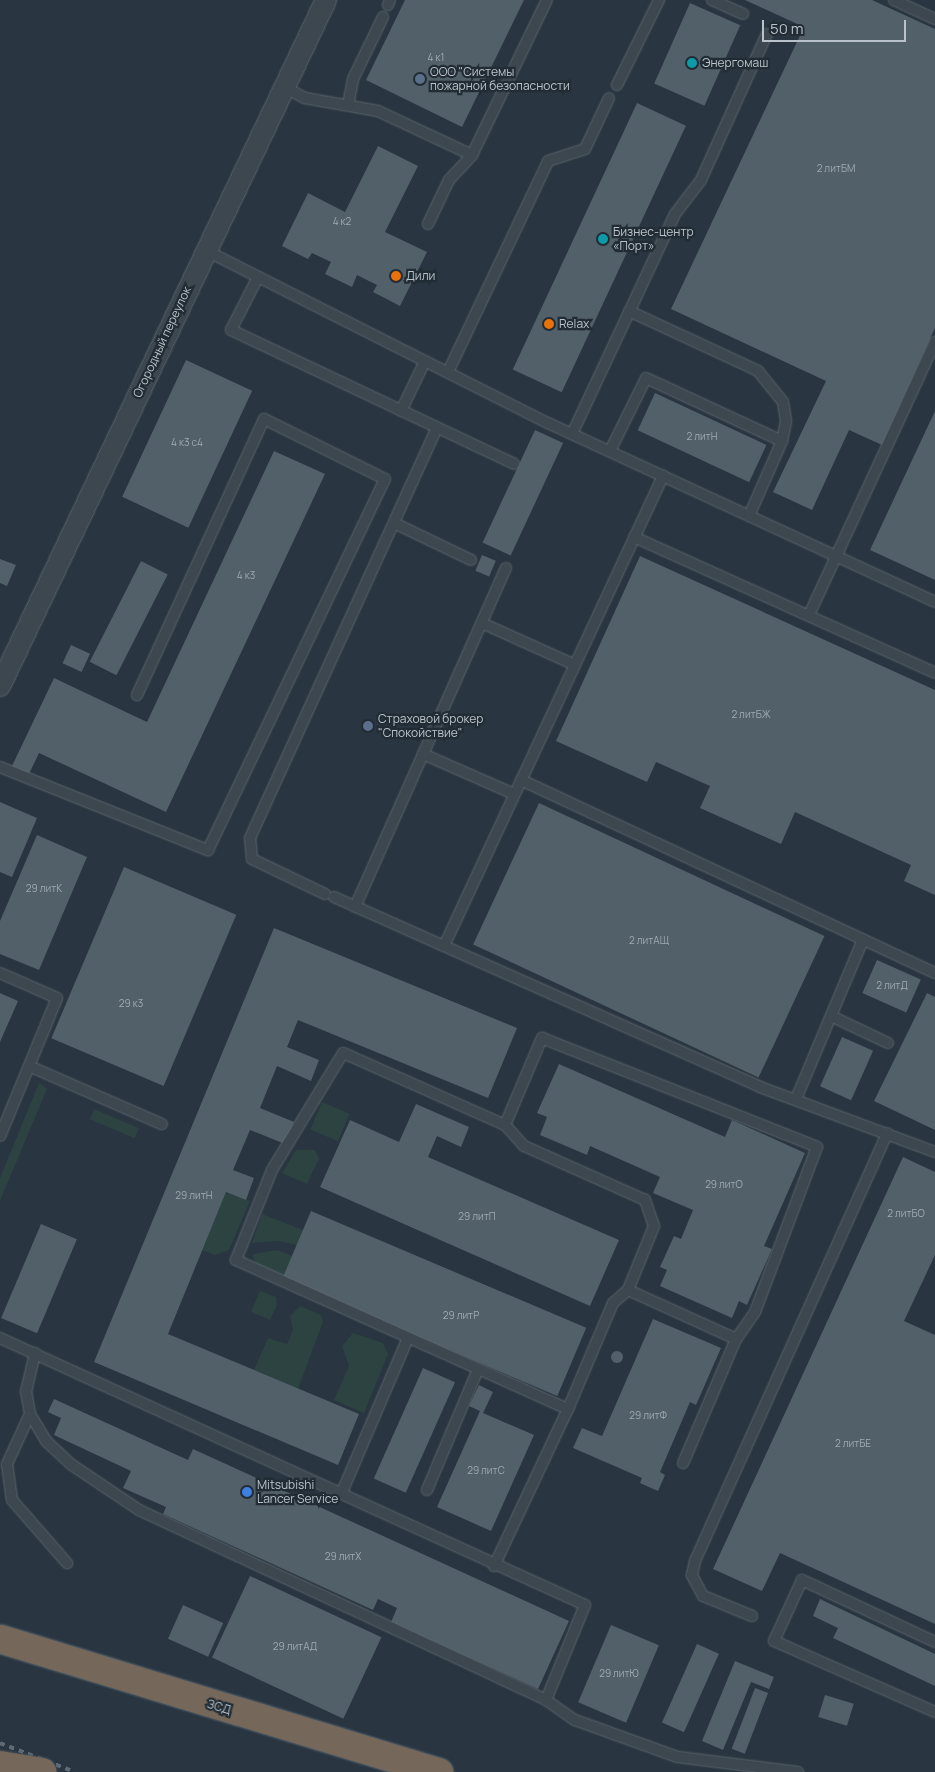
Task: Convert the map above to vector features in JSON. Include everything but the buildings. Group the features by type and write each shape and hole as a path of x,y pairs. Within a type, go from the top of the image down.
{"highway":[{"name":"ЗСД","path":"0,1639 439,1772"},
{"path":"0,1764 42,1772"}],"street":[{"name":"Огородный переулок","path":"0,686 205,250 326,0"}],"lane":[{"path":"428,224 449,180 472,155 546,0"},
{"path":"617,84 659,0"},
{"path":"712,0 743,14"},
{"path":"894,0 935,19"},
{"path":"348,105 353,79 382,18"},
{"path":"572,434 675,214 701,180 767,34"},
{"path":"284,87 305,98 378,110 472,155"},
{"path":"448,372 548,161 585,149 610,98"},
{"path":"205,250 572,434 935,602"},
{"path":"258,277 231,330 514,464"},
{"path":"630,311 758,371 783,402 786,420 782,441 749,516"},
{"path":"809,615 935,342"},
{"path":"401,411 425,361"},
{"path":"610,451 646,378 782,441"},
{"path":"0,767 208,850 385,479 264,419 137,695"},
{"path":"437,428 396,524 250,838 252,858 355,907 760,1087 935,1152"},
{"path":"444,946 663,476"},
{"path":"396,524 471,560"},
{"path":"634,537 935,673"},
{"path":"355,907 506,568"},
{"path":"482,623 575,665"},
{"path":"423,754 514,794"},
{"path":"521,780 935,973"},
{"path":"796,1099 863,940"},
{"path":"0,973 57,998 0,1136"},
{"path":"831,1016 888,1043"},
{"path":"505,1125 542,1038 817,1147 755,1312 736,1339 683,1463"},
{"path":"494,1566 568,1409 613,1303 628,1290 654,1226 645,1200 524,1146 505,1125 343,1053 272,1170 236,1260 568,1409"},
{"path":"29,1066 162,1124"},
{"path":"752,1616 704,1596 692,1575 695,1561 888,1133"},
{"path":"628,1290 736,1339"},
{"path":"0,1338 342,1492 494,1566 585,1605 546,1700"},
{"path":"342,1492 408,1338"},
{"path":"36,1353 26,1391 30,1414 46,1441 72,1465 139,1510 546,1700 575,1720 678,1757 798,1772"},
{"path":"427,1490 478,1369"},
{"path":"30,1414 7,1464 12,1500 67,1563"},
{"path":"935,1642 802,1580 774,1641 935,1712"}],"green space":[{"path":"39,1083 47,1089 0,1201 0,1178"},
{"path":"322,1102 350,1114 338,1141 310,1130"},
{"path":"94,1109 139,1128 135,1138 90,1119"},
{"path":"296,1150 315,1150 319,1159 307,1184 282,1173"},
{"path":"226,1192 250,1201 229,1250 215,1255 202,1250"},
{"path":"262,1214 303,1230 297,1245 277,1241 252,1243"},
{"path":"278,1250 292,1256 282,1279 256,1265 253,1257 253,1254"},
{"path":"260,1291 276,1297 277,1305 270,1320 251,1312"},
{"path":"300,1306 321,1315 323,1322 298,1389 254,1370 268,1338 287,1344 293,1330 290,1316"},
{"path":"353,1333 383,1343 388,1354 364,1413 334,1400 349,1366 342,1346"}],"railway":[{"path":"0,1743 75,1772"},
{"path":"0,1758 31,1772"}],"place":[{"name":"Энергомаш","path":"692,63"},
{"name":"ООО \"Системы пожарной безопасности","path":"420,79"},
{"name":"Бизнес-центр «Порт»","path":"603,239"},
{"name":"Дили","path":"396,276"},
{"name":"Relax","path":"549,324"},
{"name":"Страховой брокер \"Спокойствие\"","path":"368,726"},
{"name":"Mitsubishi Lancer Service","path":"247,1492"}]}
